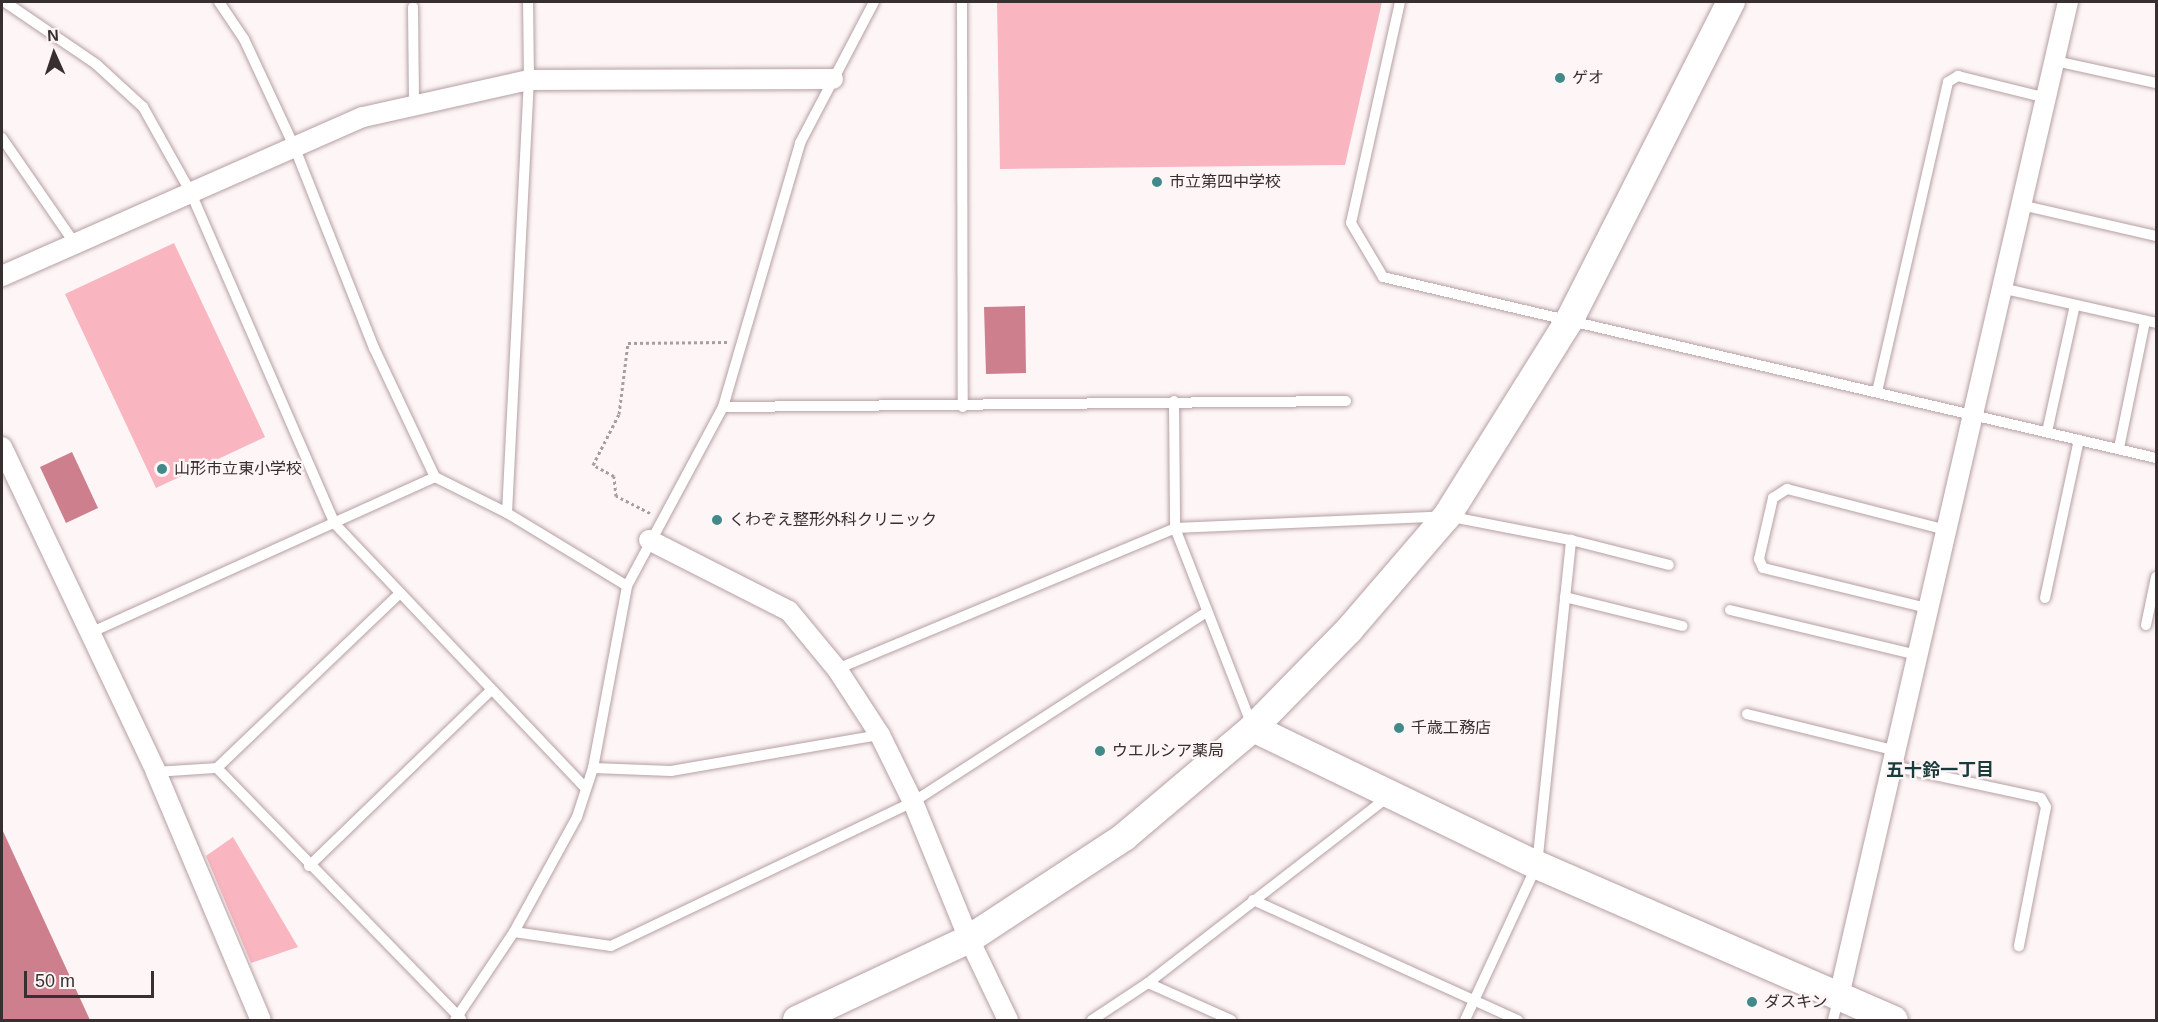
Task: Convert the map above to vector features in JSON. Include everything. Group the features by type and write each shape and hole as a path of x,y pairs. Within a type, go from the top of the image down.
{"street":[{"path":"797,1020 969,939 1124,837 1253,728 1349,630 1447,516 1570,319 1731,2"},
{"path":"1836,1008 2068,2"},
{"path":"2,276 363,117 529,80 833,79"},
{"path":"2,447 92,632 156,772 261,1020"},
{"path":"649,540 789,610 837,669 880,735 913,802 969,939 1008,1020"},
{"path":"1253,728 1836,1008 1894,1020"}],"lane":[{"path":"5,2 120,82 143,107 191,193 335,524 585,787"},
{"path":"219,2 244,39 294,146 374,348 435,477 507,513 627,586"},
{"path":"507,513 529,80 528,2"},
{"path":"217,768 458,1019 514,932 577,817 593,768 627,586 649,540 723,407 788,176 800,143 874,2"},
{"path":"962,2 963,407"},
{"path":"1400,2 1351,224 1383,277 2157,458"},
{"path":"413,7 414,106"},
{"path":"2055,61 2157,83"},
{"path":"1877,392 1948,82 1958,76 2047,98"},
{"path":"2,138 75,244"},
{"path":"2021,205 2157,236"},
{"path":"2001,288 2157,323"},
{"path":"2047,432 2075,305"},
{"path":"2119,448 2145,321"},
{"path":"1174,401 1175,528 1253,728"},
{"path":"723,407 963,407 1174,401 1346,401"},
{"path":"2045,598 2079,440"},
{"path":"92,632 435,477"},
{"path":"1927,608 1763,568 1759,559 1773,498 1787,489 1947,530"},
{"path":"837,669 1175,528 1447,516 1571,540 1669,565"},
{"path":"1465,1020 1537,865 1571,540"},
{"path":"2146,625 2157,577"},
{"path":"156,772 217,768 400,593"},
{"path":"1565,597 1682,626"},
{"path":"1730,610 1918,655"},
{"path":"514,932 611,946 913,802 1207,612"},
{"path":"309,866 491,690"},
{"path":"1747,714 1894,759 2042,798 2046,807 2019,946"},
{"path":"593,768 671,771 880,735"},
{"path":"1092,1020 1148,983 1389,795"},
{"path":"1253,900 1518,1020"},
{"path":"1148,983 1231,1020"}],"path":[{"path":"661,518 616,496 614,476 593,465 619,414 627,343 741,342"}],"shaded area":[{"path":"997,2 1382,2 1345,165 1000,169"},
{"path":"174,243 265,437 156,488 65,294"},
{"path":"1025,306 1026,373 986,374 984,307"},
{"path":"72,452 98,508 66,523 40,467"},
{"path":"2,829 90,1020 2,1020"},
{"path":"233,837 298,947 251,963 206,856"}],"place":[{"name":"ゲオ","path":"1560,78"},
{"name":"市立第四中学校","path":"1157,182"},
{"name":"山形市立東小学校","path":"162,469"},
{"name":"くわぞえ整形外科クリニック","path":"717,520"},
{"name":"千歳工務店","path":"1399,728"},
{"name":"ウエルシア薬局","path":"1100,751"},
{"name":"ダスキン","path":"1752,1002"}],"district":[{"name":"五十鈴一丁目","path":"1940,770"}]}
